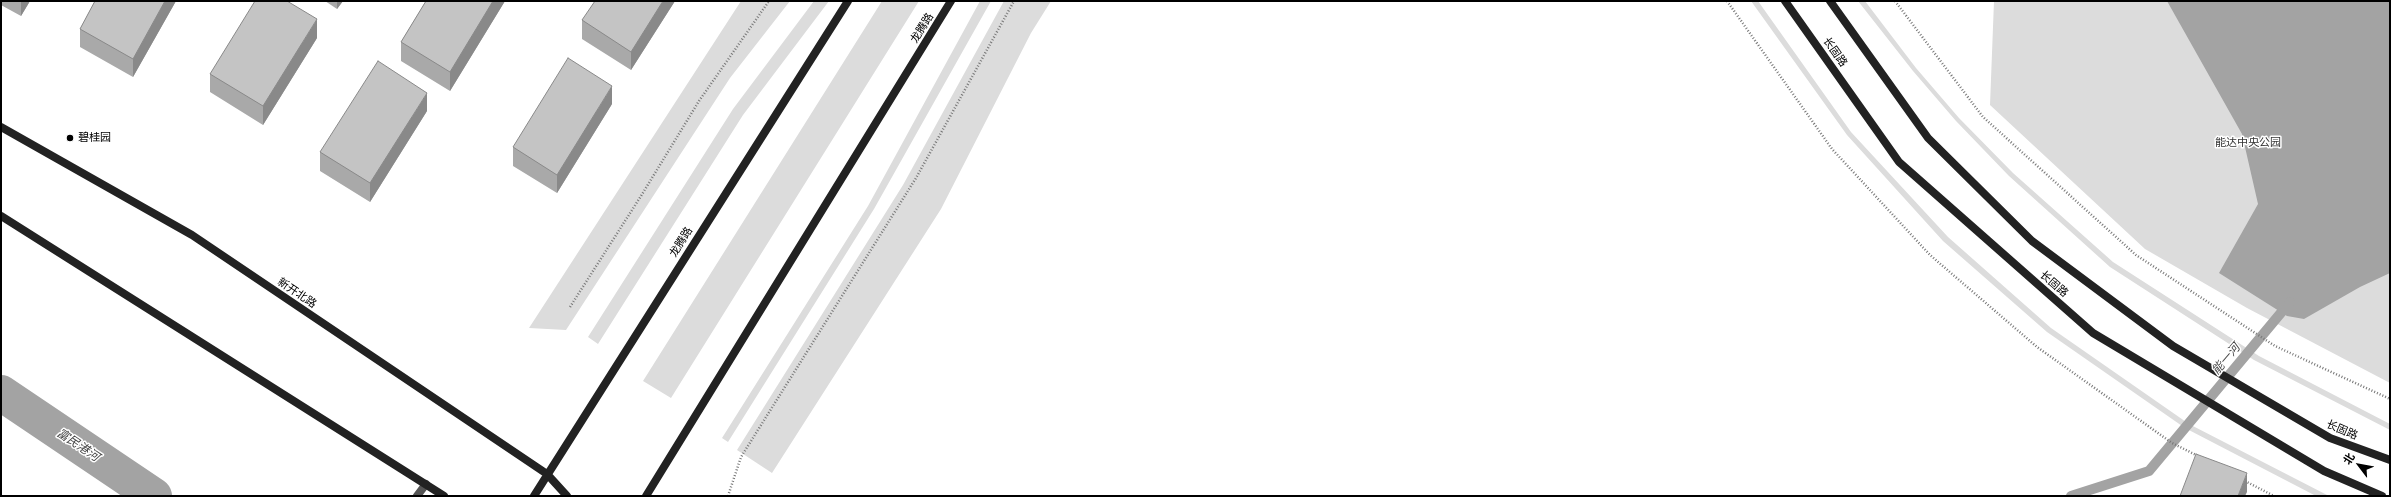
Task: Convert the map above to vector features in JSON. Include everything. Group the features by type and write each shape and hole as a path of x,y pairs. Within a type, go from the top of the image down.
{"main road":[{"name":"龙腾路","path":"534,496 848,1"},
{"name":"龙腾路","path":"646,496 952,1"},
{"name":"长固路","path":"1785,1 1899,162 2093,333 2324,471 2382,496"},
{"name":"长固路","path":"1830,1 1928,138 2032,241 2173,346 2330,438 2390,460"},
{"name":"新开北路","path":"1,127 192,235 547,474 567,496"},
{"path":"1,216 444,496"}],"street":[{"path":"417,496 426,484"}],"path":[{"path":"570,307 642,196 699,101 769,1"},
{"path":"728,496 741,457 916,178 1014,1"},
{"path":"1727,1 1832,149 1930,255 2037,347 2172,443 2199,457"},
{"path":"1894,1 1983,117 2136,255 2275,346 2390,399"},
{"path":"2240,478 2274,496"}],"green space":[{"path":"741,1 790,1 730,78 566,330 529,328"},
{"path":"814,1 829,1 743,115 598,344 588,337 733,109"},
{"path":"882,1 919,1 671,398 643,381"},
{"path":"980,1 991,1 874,209 728,442 722,438 868,206"},
{"path":"1004,1 1051,1 1031,33 941,209 772,473 737,450 903,185"},
{"path":"1751,1 1758,1 1851,132 1948,237 2051,328 2189,424 2329,496 2316,496 2185,428 2047,332 1943,241 1847,135"},
{"path":"1858,1 1865,1 1916,68 1959,118 2013,173 2113,262 2259,356 2390,424 2390,430 2254,360 2110,267 2009,176 1956,121 1913,71"},
{"name":"能达中央公园","path":"1994,1 2390,1 2390,383 2247,308 2145,249 1990,105"}],"shaded area":[{"path":"2167,1 2390,1 2390,273 2360,287 2304,319 2287,316 2219,273 2258,204 2242,134"}],"building":[{"path":"95,1 165,1 133,59 80,29"},
{"path":"255,1 287,1 317,19 263,106 210,74"},
{"path":"426,1 493,1 450,72 401,42"},
{"path":"595,1 663,1 631,52 582,20"},
{"path":"568,58 612,86 557,175 513,147"},
{"path":"378,61 427,93 370,183 320,152"},
{"path":"2196,454 2247,473 2238,496 2180,496"}],"waterway":[{"name":"能一河","path":"2071,496 2149,471 2290,302"},
{"name":"富民港河","path":"1,393 154,496"}],"place":[{"name":"碧桂园","path":"70,138"}]}
